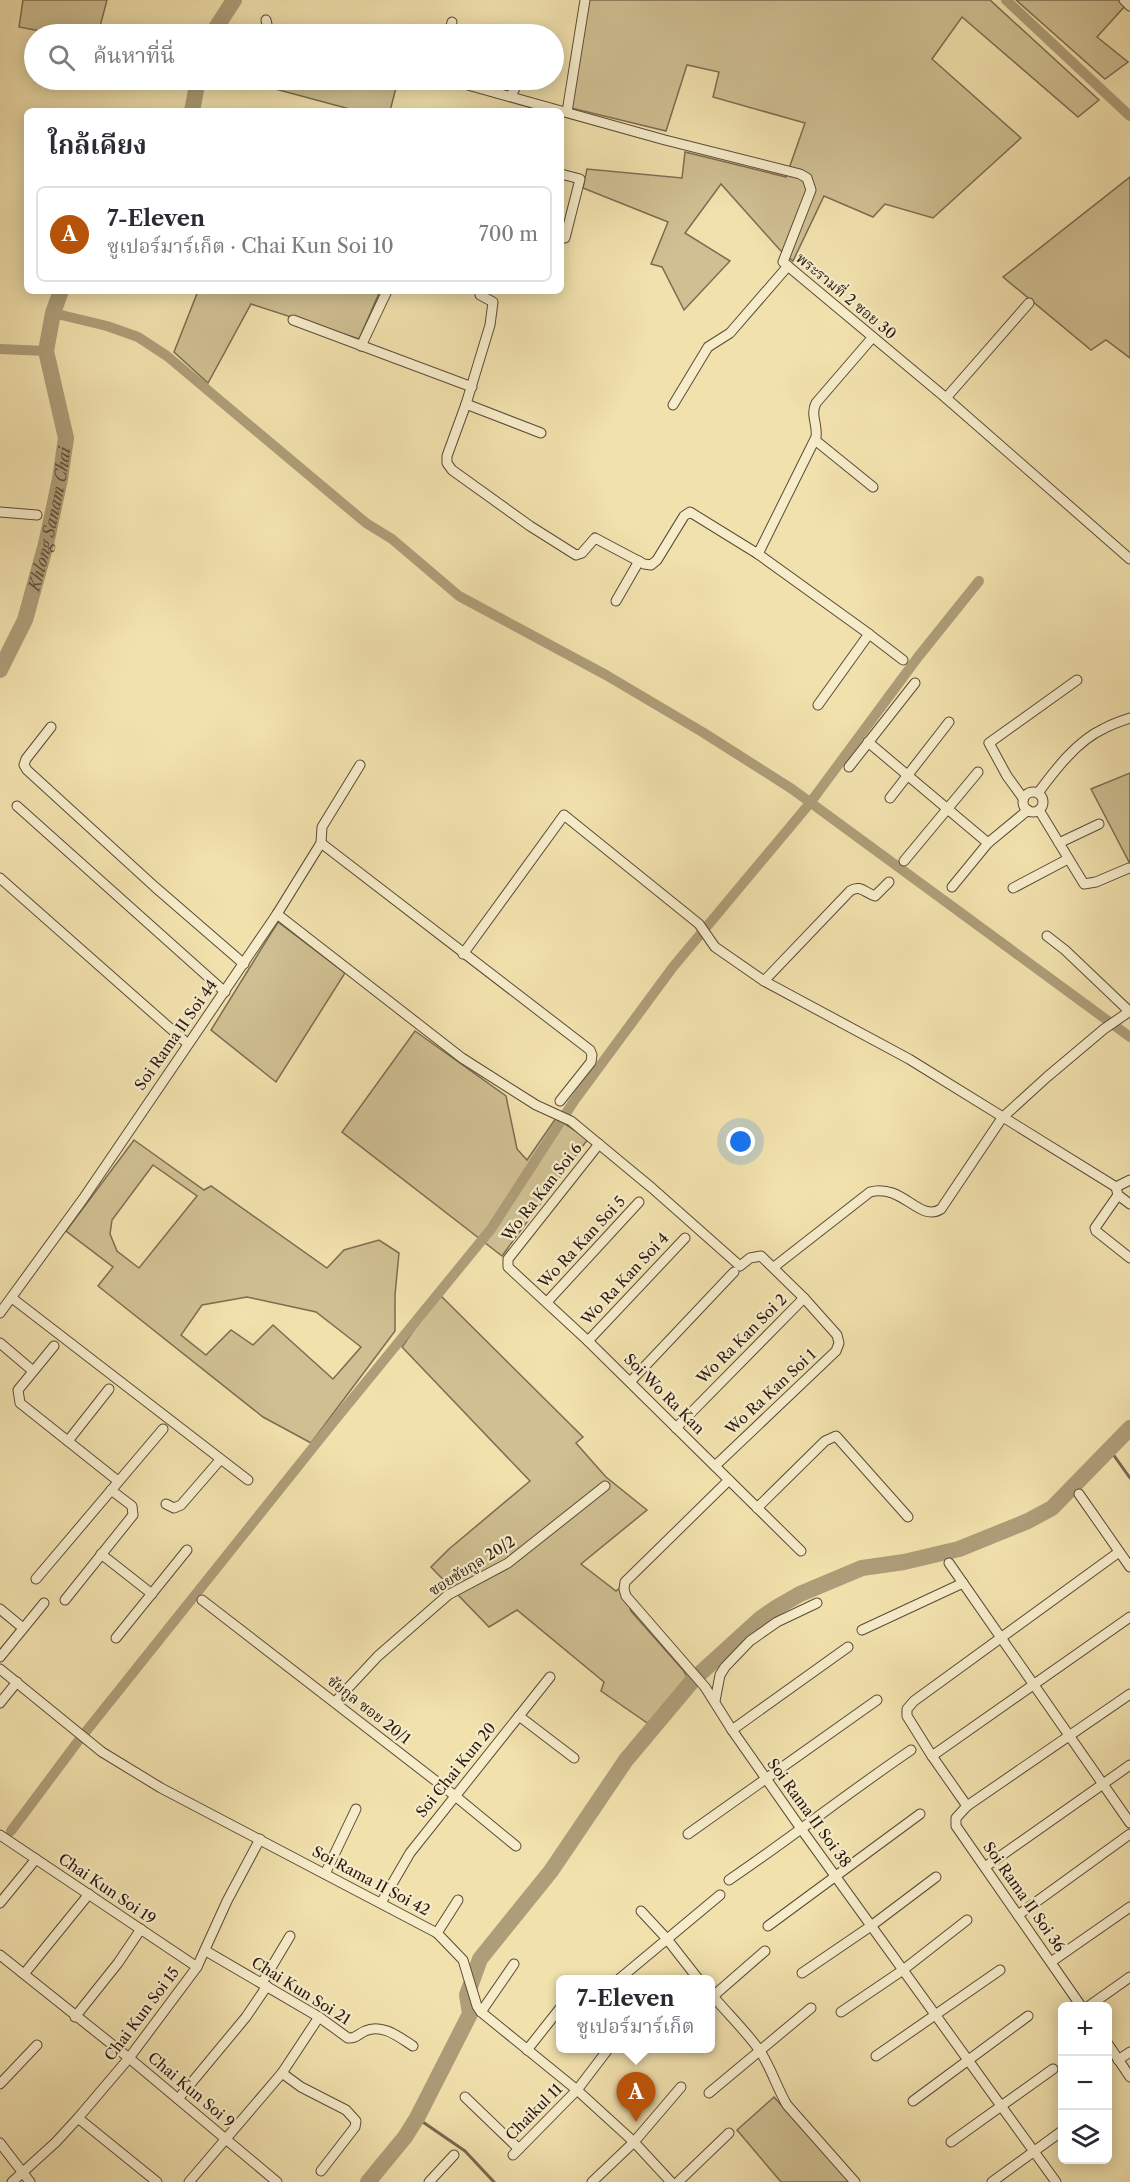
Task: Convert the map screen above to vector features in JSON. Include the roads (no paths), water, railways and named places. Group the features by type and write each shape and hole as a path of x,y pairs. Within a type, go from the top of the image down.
{"street":[{"path":"567,112 585,0"},
{"path":"1124,0 1130,6"},
{"path":"266,20 267,24"},
{"name":"พระรามที่ 2 ซอย 30","path":"488,90 511,96 534,107"},
{"path":"511,96 514,90"},
{"name":"พระรามที่ 2 ซอย 30","path":"564,112 800,174 807,178 811,190 783,262 946,398 1130,559"},
{"path":"564,175 580,179 565,238"},
{"path":"673,405 708,347 730,333 788,266"},
{"path":"362,346 386,294"},
{"path":"480,295 492,300 494,305 472,387 447,456 447,463 452,470 530,526 576,555 582,553 595,538 644,564 651,565 657,561 684,516 690,512 758,554 903,660"},
{"path":"946,398 1029,303"},
{"path":"293,320 472,387"},
{"path":"758,554 815,440 817,430 813,409 816,403 872,338"},
{"path":"466,404 541,433"},
{"path":"815,440 873,487"},
{"path":"0,512 38,515"},
{"path":"616,601 639,561"},
{"path":"818,705 869,634"},
{"path":"1038,793 1043,801 1039,810 1035,812 1028,810 1023,805 1023,798 1007,776 989,743 1077,680"},
{"path":"849,767 915,682"},
{"path":"1038,793 1069,756 1091,736 1130,718"},
{"path":"890,798 949,722"},
{"path":"51,727 26,759 24,765 27,770 155,887 244,964"},
{"path":"868,742 988,843"},
{"name":"Soi Rama II Soi 44","path":"4,1305 83,1199 277,914 321,843 322,827 360,765"},
{"path":"904,861 978,772"},
{"path":"1023,798 1028,792 1038,793"},
{"path":"17,806 225,992"},
{"path":"952,886 988,843 1028,810"},
{"path":"1039,810 1084,884 1096,882 1129,868"},
{"path":"464,954 564,815 699,924 715,947 764,981 909,1059 1117,1191 1130,1204"},
{"path":"1059,843 1099,824"},
{"path":"321,843 590,1050 591,1062 560,1101"},
{"path":"1012,888 1068,860"},
{"path":"0,878 188,1044"},
{"path":"764,981 849,891 860,888 875,896 889,882"},
{"path":"277,914 462,1058 536,1105 571,1121 737,1269"},
{"path":"774,1267 870,1192 880,1189 888,1190 899,1194 928,1213 935,1213 941,1209 1002,1118 1104,1029 1130,1011 1047,936"},
{"name":"Wo Ra Kan Soi 6","path":"508,1259 599,1144"},
{"path":"1130,1180 1117,1191 1095,1228 1130,1258"},
{"name":"Wo Ra Kan Soi 5","path":"547,1302 639,1202"},
{"name":"Wo Ra Kan Soi 4","path":"588,1341 685,1238"},
{"path":"630,1382 750,1258 762,1257 804,1298"},
{"name":"Soi Wo Ra Kan","path":"508,1259 508,1267 513,1274 588,1341 801,1551"},
{"name":"Wo Ra Kan Soi 1","path":"715,1466 836,1351 839,1343 837,1335 804,1298"},
{"name":"Wo Ra Kan Soi 2","path":"676,1428 804,1298"},
{"path":"4,1305 248,1480"},
{"path":"0,1343 33,1371"},
{"path":"54,1346 18,1390 21,1403 118,1482"},
{"path":"68,1441 109,1389"},
{"path":"36,1579 163,1429"},
{"path":"757,1508 825,1442 836,1436 908,1516"},
{"path":"166,1504 174,1508 181,1505 220,1460"},
{"name":"Soi Rama II Soi 38","path":"729,1480 625,1581 626,1596 650,1626 694,1672 802,1830 1056,2182"},
{"name":"ซอยชัยกูล 20/2","path":"335,1702 378,1656 448,1595 508,1563 605,1486"},
{"path":"65,1600 133,1515 132,1506 111,1490"},
{"path":"1079,1494 1130,1567"},
{"path":"116,1638 187,1550"},
{"path":"1119,1552 914,1701 907,1708 907,1716 968,1806 1130,1694"},
{"path":"101,1554 152,1594"},
{"path":"950,1563 1130,1823"},
{"path":"862,1630 963,1583"},
{"name":"ชัยกูล ซอย 20/1","path":"202,1600 454,1795 516,1846"},
{"path":"0,1657 44,1603"},
{"path":"715,1701 720,1675 750,1641 777,1623 818,1603"},
{"path":"0,1609 22,1628"},
{"path":"932,1756 1130,1617"},
{"path":"732,1730 848,1647"},
{"name":"Soi Rama II Soi 42","path":"0,1668 112,1759 161,1788 437,1933 463,1960 475,2001 481,2012 577,2091 633,2142 671,2182"},
{"name":"Soi Chai Kun 20","path":"381,1904 410,1853 550,1677"},
{"path":"0,1703 17,1682"},
{"path":"688,1834 877,1700"},
{"path":"519,1716 574,1758"},
{"path":"729,1880 911,1750"},
{"path":"985,1867 1130,1765"},
{"name":"Soi Rama II Soi 36","path":"968,1806 956,1818 956,1826 1079,2002"},
{"path":"326,1874 356,1809"},
{"path":"768,1926 920,1814"},
{"path":"1018,1915 1130,1834"},
{"name":"Chai Kun Soi 19","path":"0,1835 197,1967"},
{"name":"Chai Kun Soi 15","path":"12,2182 78,2118 129,2058 197,1967 227,1901 260,1839"},
{"path":"0,1903 36,1859"},
{"path":"802,1973 871,1926 936,1877"},
{"path":"24,1974 89,1894"},
{"path":"624,1975 720,1894"},
{"path":"437,1933 458,1900"},
{"path":"1051,1962 1130,1907"},
{"path":"641,1911 695,1975"},
{"path":"841,2012 903,1970 967,1920"},
{"path":"75,2017 118,1963 141,1929"},
{"path":"178,2099 246,2017 290,1936"},
{"name":"Chai Kun Soi 21","path":"206,1951 319,2017 348,2038 373,2028 385,2030 413,2046"},
{"path":"715,1993 765,1951"},
{"name":"Chai Kun Soi 9","path":"0,1955 129,2058 277,2182"},
{"path":"481,2012 514,1964"},
{"path":"876,2056 1000,1970"},
{"path":"1096,2002 1130,1977"},
{"path":"715,1999 759,2050 787,2105 855,2182"},
{"path":"709,2093 811,2007"},
{"path":"527,2050 556,2013"},
{"path":"913,2101 1028,2016"},
{"path":"189,2182 282,2073 319,2017"},
{"path":"0,2084 37,2045"},
{"path":"1112,2051 1130,2077"},
{"path":"1118,2060 1130,2052"},
{"name":"Chaikul 11","path":"465,2097 516,2152 577,2091 606,2053"},
{"path":"951,2142 1053,2069"},
{"path":"282,2073 301,2087 346,2110 356,2121 355,2127 321,2171"},
{"path":"592,2182 633,2142 681,2087"},
{"path":"78,2118 158,2182"},
{"path":"678,2182 729,2133"},
{"path":"992,2182 1058,2134"},
{"path":"0,2142 30,2182"},
{"path":"433,2181 454,2155"}],"waterway":[{"name":"Khlong Sanam Chai","path":"218,24 234,0"},
{"path":"1006,0 1130,116"},
{"name":"Khlong Sanam Chai","path":"193,108 196,90"},
{"name":"Khlong Sanam Chai","path":"0,670 25,620 46,544 60,479 66,438 46,351 53,313 60,294"},
{"path":"53,313 107,326 138,337 167,356 366,523 392,539 459,596 606,675 792,789 1130,1037"},
{"path":"0,349 46,351"},
{"path":"11,1831 76,1744 491,1229 574,1101 673,967 810,803 918,657 979,581"},
{"path":"368,2182 405,2137 417,2118 470,2014 467,1995 480,1959 551,1871 626,1760 694,1679 761,1618 800,1594 862,1568 904,1562 959,1549 1028,1521 1052,1508 1130,1428"},
{"path":"1110,1450 1130,1478"},
{"path":"417,2118 465,2151 494,2182"}],"place":[{"name":"7-Eleven","path":"636,2122"}]}
